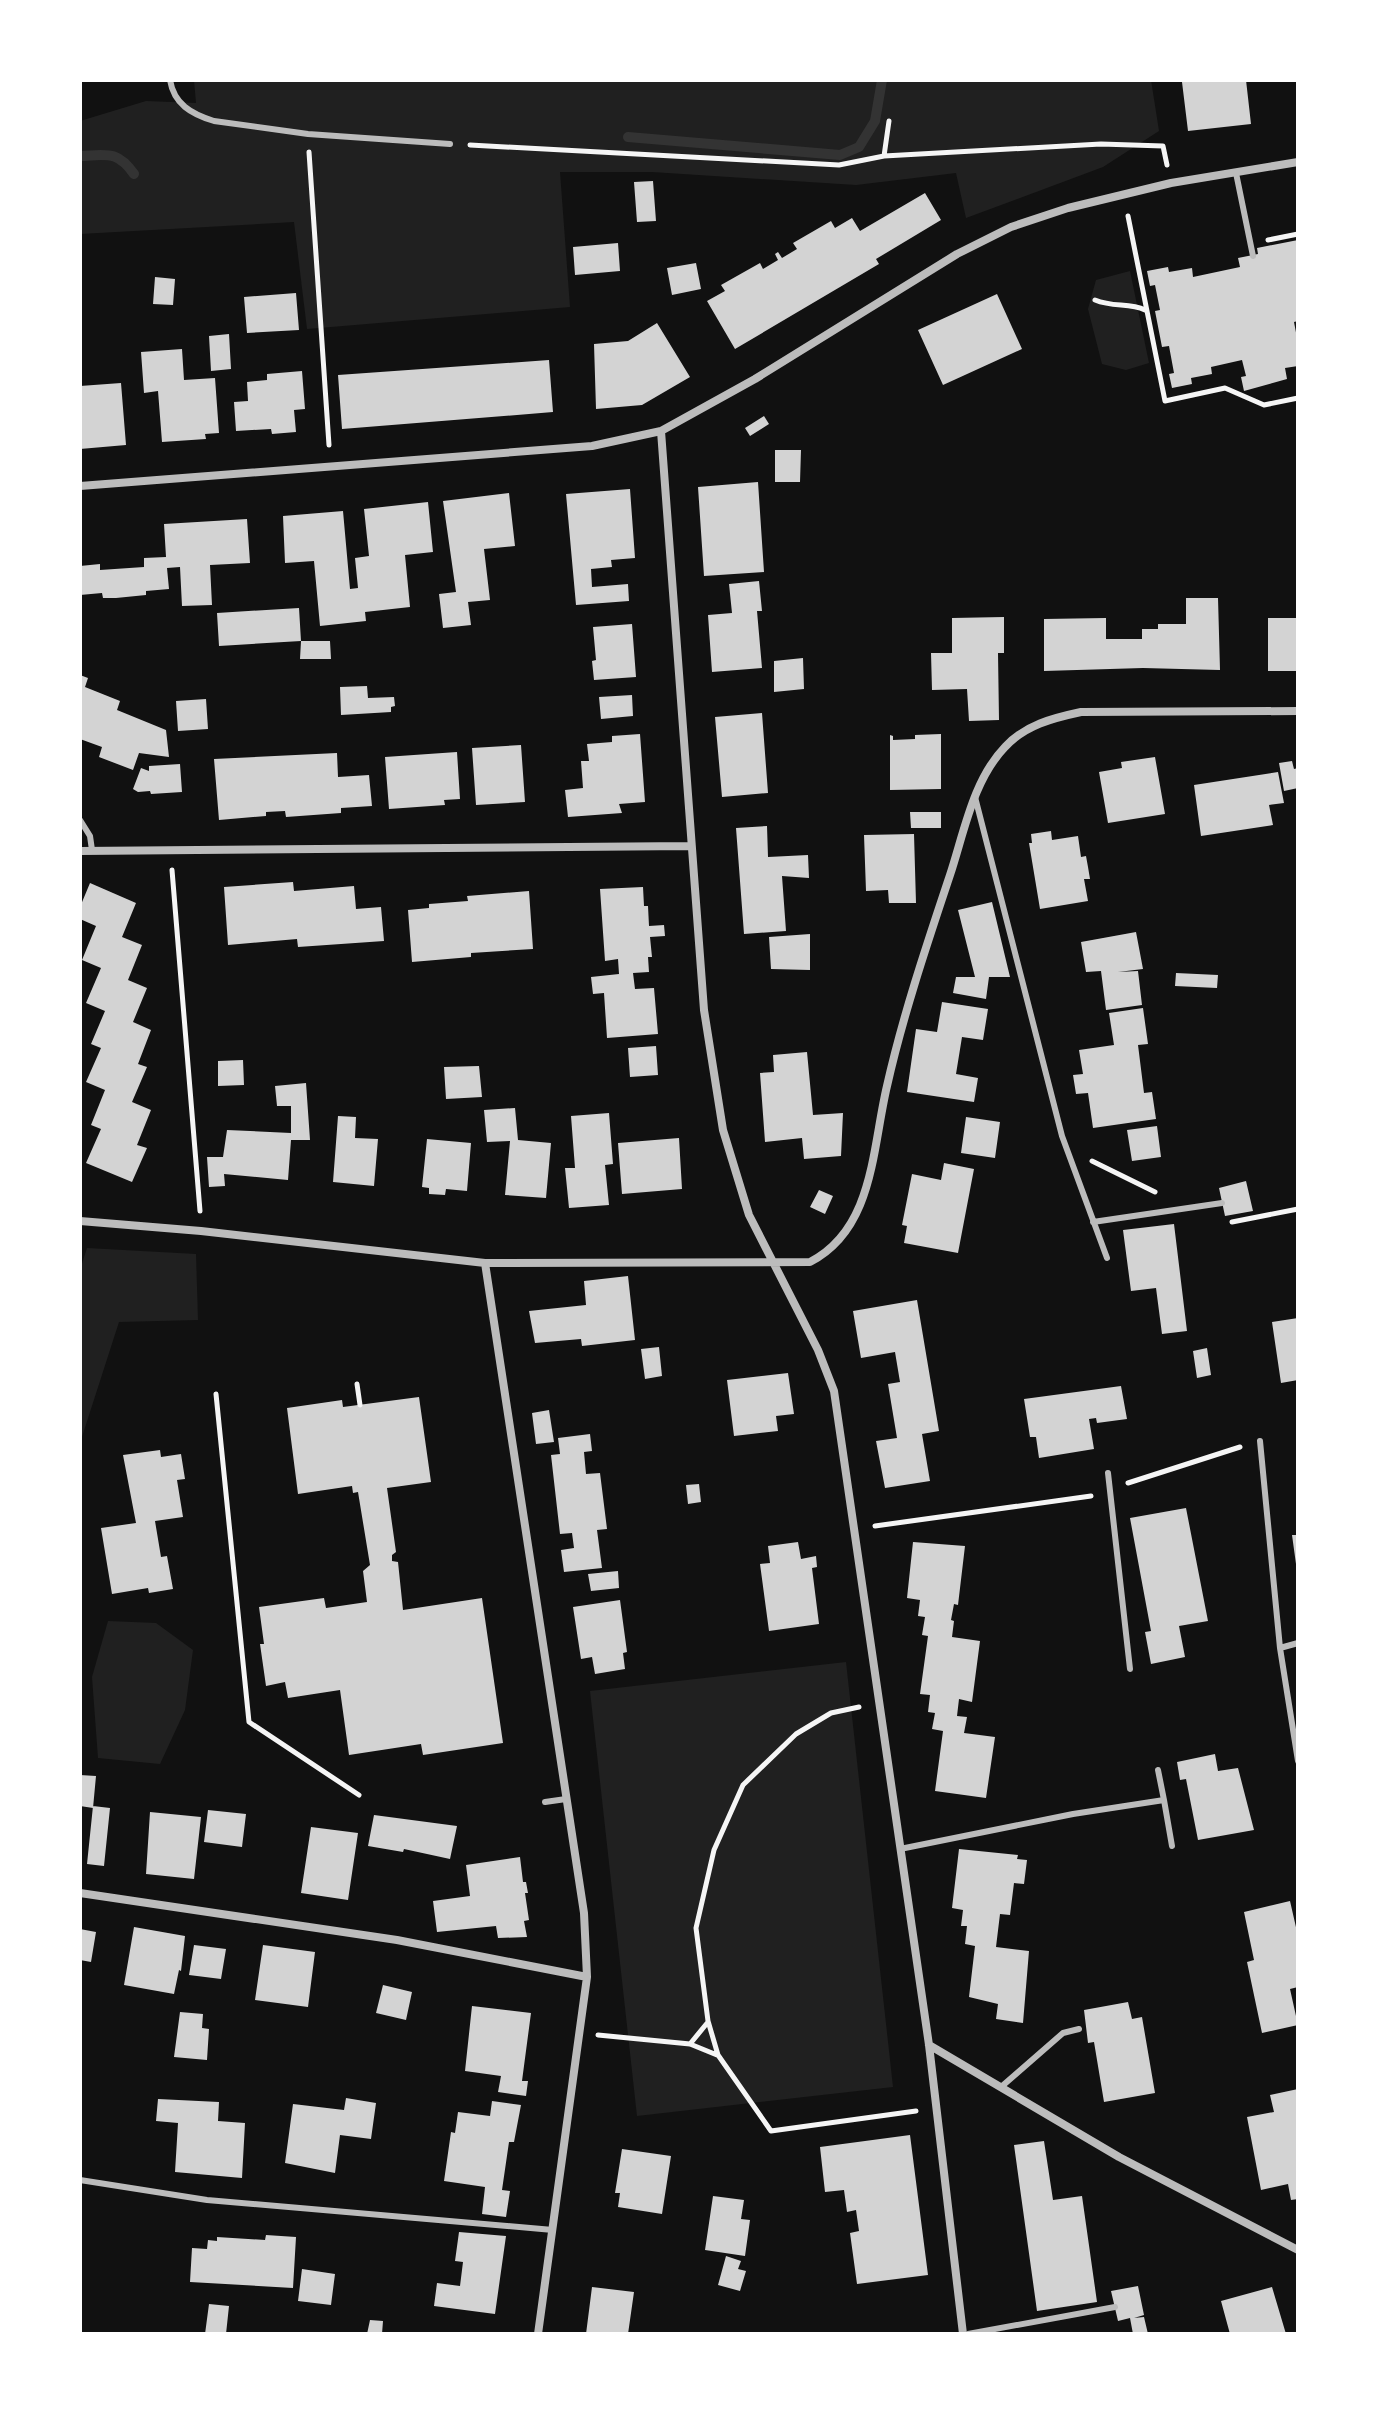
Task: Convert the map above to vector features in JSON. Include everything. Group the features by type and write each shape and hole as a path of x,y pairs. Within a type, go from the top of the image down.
{"street":[{"path":"80,486 592,446 661,431 755,379 957,254 1011,227 1068,208 1171,183 1298,162"},
{"path":"661,431 704,1010 723,1130 749,1215 818,1350 834,1391 929,2045 966,2334"},
{"path":"80,1221 201,1231 485,1263 810,1262 836,1246 861,1209 887,1083 936,916 975,797 987,770 1005,747 1026,729 1052,718 1081,712 1298,711"},
{"path":"80,851 690,846"},
{"path":"485,1263 584,1913 587,1977 538,2334"},
{"path":"80,1893 397,1940 587,1977"},
{"path":"929,2045 1119,2157 1298,2250"}],"lane":[{"path":"170,80 172,93 183,107 200,117 308,134 450,144"},
{"path":"1236,173 1253,256"},
{"path":"975,797 1062,1136 1107,1258"},
{"path":"80,820 90,836 92,850"},
{"path":"1093,1222 1222,1203"},
{"path":"1260,1441 1280,1648 1298,1761"},
{"path":"1108,1473 1130,1669"},
{"path":"1280,1648 1298,1643"},
{"path":"1158,1770 1172,1846"},
{"path":"545,1802 566,1799"},
{"path":"900,1849 1073,1814 1164,1800"},
{"path":"1001,2087 1063,2033 1079,2029"},
{"path":"80,2180 207,2200 553,2230"},
{"path":"966,2334 1115,2307"}],"path":[{"path":"884,156 889,121"},
{"path":"308,134 331,466"},
{"path":"450,144 839,165 884,156 1101,144 1163,146 1171,183"},
{"path":"1124,195 1165,401 1225,388 1264,405 1298,398"},
{"path":"1250,243 1298,234"},
{"path":"1095,300 1108,306 1138,306 1146,310"},
{"path":"171,849 201,1231"},
{"path":"357,1384 360,1405"},
{"path":"216,1394 249,1722 359,1795"},
{"path":"1125,1484 1260,1441"},
{"path":"855,1529 1078,1499 1111,1490"},
{"path":"879,1702 831,1713 796,1734 743,1785 714,1850 696,1928 708,2021 718,2055 771,2131 937,2108"},
{"path":"690,2044 708,2021"},
{"path":"579,2033 690,2044 718,2055"}],"shaded area":[{"path":"194,80 1151,80 1159,131 1103,167 966,218 956,173 856,185 652,172 560,172 570,307 307,329 294,222 80,234 80,121 146,101 196,103"},
{"path":"1130,271 1149,363 1126,370 1102,364 1088,309 1096,280"},
{"path":"87,1248 196,1254 198,1320 119,1322 80,1443 80,1270"},
{"path":"108,1621 156,1623 193,1650 185,1710 160,1764 98,1758 92,1677"},
{"path":"846,1662 893,2087 637,2116 590,1691"}],"building":[{"path":"1246,80 1251,124 1188,131 1182,82"},
{"path":"653,181 656,221 637,222 634,182"},
{"path":"925,193 941,220 876,259 879,264 735,349 707,301 725,291 721,285 760,263 763,269 778,260 775,254 778,252 782,258 797,249 793,243 831,221 835,228 852,218 860,231"},
{"path":"1298,240 1298,321 1294,322 1298,366 1285,368 1287,379 1244,391 1241,377 1246,376 1242,360 1211,367 1212,374 1191,378 1192,384 1172,388 1169,374 1174,373 1169,346 1162,347 1155,311 1160,310 1155,285 1150,286 1147,271 1168,267 1169,272 1192,268 1193,277 1240,267 1238,258 1258,254 1257,248"},
{"path":"618,243 620,271 575,275 573,247"},
{"path":"696,263 701,289 672,295 667,268"},
{"path":"155,277 175,279 173,305 153,304"},
{"path":"296,293 299,330 247,333 244,297"},
{"path":"997,294 1022,349 943,385 918,330"},
{"path":"657,323 690,377 642,405 596,409 594,344 628,341"},
{"path":"229,334 231,369 211,371 209,336"},
{"path":"182,349 184,380 215,378 219,433 205,434 206,439 162,442 158,391 144,393 141,352"},
{"path":"549,360 553,412 342,429 338,375"},
{"path":"302,371 305,409 294,410 296,432 272,434 271,429 236,431 234,402 248,401 247,382 267,380 267,374"},
{"path":"121,383 126,445 80,449 80,386"},
{"path":"764,416 769,424 750,436 745,428"},
{"path":"775,450 801,450 800,482 775,482"},
{"path":"758,482 764,572 704,576 698,487"},
{"path":"630,489 635,558 611,560 612,567 591,569 592,587 628,584 629,601 576,605 566,494"},
{"path":"509,493 515,546 484,549 490,600 468,602 471,625 443,628 439,594 456,592 443,501"},
{"path":"428,502 433,552 405,555 410,607 365,612 366,621 320,626 314,561 285,563 283,516 343,511 350,589 358,588 355,558 369,556 364,509"},
{"path":"247,519 250,563 210,565 212,605 182,606 180,567 167,568 169,589 116,598 103,598 102,593 80,595 80,566 100,564 100,570 144,567 144,558 166,557 164,524"},
{"path":"759,581 762,611 757,611 762,668 712,672 708,615 732,613 729,584"},
{"path":"1186,598 1218,598 1220,670 1143,668 1044,671 1044,619 1106,618 1106,639 1142,639 1142,629 1158,629 1158,624 1186,624"},
{"path":"299,608 301,641 219,646 217,613"},
{"path":"1004,617 1004,653 998,653 999,720 969,721 967,689 932,690 931,653 952,653 952,618"},
{"path":"1268,618 1298,618 1298,671 1268,671"},
{"path":"632,624 636,677 594,680 593,627"},
{"path":"301,641 330,641 331,659 300,659"},
{"path":"803,658 804,689 774,692 774,661"},
{"path":"80,675 88,678 85,687 120,701 117,710 166,730 169,757 139,753 133,770 99,757 102,747 80,739"},
{"path":"367,686 368,698 394,697 395,706 391,707 391,712 341,715 340,687"},
{"path":"632,695 633,716 601,719 599,697"},
{"path":"206,699 208,729 178,731 176,701"},
{"path":"762,713 768,793 722,797 715,717"},
{"path":"640,734 645,802 619,804 622,813 568,817 565,790 583,788 581,761 589,761 587,744 612,742 612,736"},
{"path":"941,734 941,789 890,790 890,735 893,740"},
{"path":"521,745 525,802 476,805 472,748"},
{"path":"457,752 460,799 444,800 445,805 389,809 385,757"},
{"path":"337,753 338,777 369,775 372,806 341,808 341,813 286,817 285,811 266,812 266,816 219,820 214,759"},
{"path":"1155,757 1165,814 1108,823 1099,772 1122,768 1121,762"},
{"path":"1292,761 1294,769 1298,768 1298,788 1284,791 1279,763"},
{"path":"180,764 182,792 151,794 150,791 133,789 141,768 149,771 149,766"},
{"path":"1278,772 1284,803 1269,805 1273,825 1201,836 1194,785"},
{"path":"910,812 941,812 941,828 911,828"},
{"path":"767,826 768,857 808,855 809,878 782,876 786,931 744,934 736,828"},
{"path":"1051,831 1052,840 1078,836 1081,857 1086,856 1090,879 1084,879 1088,901 1040,909 1029,843 1032,843 1031,834"},
{"path":"914,834 916,903 889,903 888,890 866,891 864,835"},
{"path":"293,882 294,891 354,886 356,909 381,907 384,941 298,947 297,939 228,945 224,887"},
{"path":"90,883 136,903 122,937 142,945 128,980 147,988 133,1022 151,1030 138,1064 147,1067 132,1102 151,1110 137,1145 147,1148 132,1182 86,1163 101,1129 91,1125 105,1090 86,1082 101,1048 91,1044 105,1011 86,1003 101,968 82,960 96,926 80,919 80,907"},
{"path":"643,887 649,926 664,925 665,936 650,937 652,957 648,957 649,972 633,973 635,989 654,988 658,1034 607,1038 604,993 593,994 591,977 619,974 618,959 605,961 600,889"},
{"path":"529,891 533,949 471,953 471,957 412,962 408,910 429,908 429,904 468,901 467,896"},
{"path":"992,902 1010,977 989,977 986,999 953,993 956,977 975,977 958,910"},
{"path":"1136,932 1143,969 1118,972 1138,971 1142,1005 1106,1010 1101,971 1086,972 1081,942"},
{"path":"810,934 810,970 771,969 769,937"},
{"path":"1176,973 1218,975 1217,988 1175,986"},
{"path":"942,1002 988,1009 983,1040 962,1037 956,1074 978,1078 974,1102 907,1092 916,1029 937,1032"},
{"path":"1143,1008 1148,1044 1138,1045 1144,1093 1152,1092 1156,1119 1093,1128 1088,1093 1076,1094 1073,1075 1083,1074 1079,1050 1114,1045 1109,1013"},
{"path":"656,1046 658,1075 630,1077 628,1048"},
{"path":"807,1052 813,1115 843,1113 841,1156 804,1159 802,1138 765,1142 760,1073 774,1072 773,1055"},
{"path":"243,1060 244,1085 218,1086 218,1061"},
{"path":"479,1066 482,1097 446,1099 444,1067"},
{"path":"306,1083 310,1140 291,1140 288,1180 224,1174 225,1186 209,1187 207,1157 223,1157 227,1130 291,1133 291,1106 277,1106 275,1086"},
{"path":"515,1108 518,1140 551,1143 546,1198 505,1195 510,1141 487,1142 484,1110"},
{"path":"609,1113 613,1164 605,1165 609,1205 569,1208 565,1168 575,1168 571,1116"},
{"path":"338,1116 356,1117 355,1138 378,1139 374,1186 333,1182"},
{"path":"966,1117 1000,1122 995,1158 961,1153"},
{"path":"1157,1126 1161,1157 1132,1161 1127,1130"},
{"path":"679,1138 682,1189 622,1194 618,1143"},
{"path":"427,1139 471,1143 467,1191 446,1189 445,1195 429,1194 429,1188 422,1187"},
{"path":"944,1163 974,1169 958,1253 904,1243 907,1226 902,1225 912,1174 941,1180"},
{"path":"1246,1181 1253,1211 1225,1216 1219,1188"},
{"path":"819,1190 833,1196 825,1214 810,1207"},
{"path":"1174,1224 1187,1331 1162,1334 1156,1288 1131,1291 1123,1230"},
{"path":"628,1276 635,1340 582,1346 581,1339 535,1343 529,1311 586,1305 584,1281"},
{"path":"917,1300 939,1431 922,1434 930,1481 885,1488 876,1441 897,1438 888,1384 900,1382 895,1352 861,1358 853,1311"},
{"path":"1298,1318 1298,1380 1281,1383 1272,1322"},
{"path":"659,1347 662,1376 645,1379 641,1349"},
{"path":"1207,1348 1211,1375 1197,1378 1193,1351"},
{"path":"788,1373 794,1414 776,1416 778,1431 734,1436 727,1380"},
{"path":"1121,1386 1127,1419 1097,1423 1096,1418 1089,1419 1094,1449 1039,1458 1036,1437 1030,1437 1024,1399"},
{"path":"419,1397 431,1482 387,1488 396,1552 392,1555 392,1561 398,1562 403,1610 482,1598 503,1743 423,1755 421,1744 349,1755 340,1690 288,1698 285,1682 266,1686 259,1607 324,1598 326,1608 367,1602 363,1571 370,1565 358,1492 353,1493 352,1486 298,1494 287,1408 342,1400 343,1407"},
{"path":"549,1410 554,1442 536,1444 532,1413"},
{"path":"590,1434 592,1451 584,1452 586,1474 600,1473 607,1529 597,1530 602,1568 564,1572 561,1550 574,1548 572,1533 560,1534 551,1455 560,1454 558,1438"},
{"path":"160,1450 161,1457 181,1454 185,1479 177,1480 183,1517 155,1521 161,1557 167,1556 173,1589 149,1593 148,1588 112,1594 101,1528 136,1523 123,1455"},
{"path":"699,1484 701,1502 688,1504 686,1485"},
{"path":"1186,1508 1208,1621 1179,1626 1185,1657 1151,1664 1145,1632 1151,1631 1130,1518"},
{"path":"1292,1535 1298,1535 1298,1564 1296,1564"},
{"path":"798,1542 801,1559 816,1556 817,1567 812,1568 819,1624 769,1631 760,1564 770,1563 768,1546"},
{"path":"913,1542 965,1546 958,1605 954,1604 951,1620 954,1621 952,1637 980,1641 972,1702 959,1699 957,1716 967,1717 964,1733 995,1737 986,1798 935,1791 943,1731 932,1729 935,1713 928,1712 930,1695 920,1694 928,1636 922,1635 925,1617 918,1616 920,1600 907,1598"},
{"path":"618,1571 619,1588 591,1591 588,1574"},
{"path":"620,1600 627,1652 623,1653 625,1669 595,1674 592,1657 581,1659 573,1607"},
{"path":"1215,1754 1218,1771 1238,1768 1254,1830 1198,1840 1186,1779 1180,1780 1177,1762"},
{"path":"80,1775 96,1776 93,1808 80,1806"},
{"path":"93,1806 110,1808 104,1866 87,1864"},
{"path":"208,1810 246,1814 242,1847 204,1842"},
{"path":"150,1812 201,1817 194,1879 146,1874"},
{"path":"374,1815 457,1826 450,1859 404,1849 403,1852 368,1846"},
{"path":"311,1827 358,1833 348,1900 301,1893"},
{"path":"959,1849 1018,1855 1017,1859 1027,1860 1024,1884 1014,1883 1010,1915 1000,1914 996,1947 1029,1951 1023,2023 996,2019 998,2004 969,1997 975,1946 965,1944 967,1926 961,1926 963,1910 952,1908"},
{"path":"520,1857 523,1882 526,1882 528,1893 525,1893 529,1920 524,1921 527,1937 498,1938 496,1926 437,1932 433,1901 470,1896 466,1865"},
{"path":"1290,1901 1298,1936 1298,1987 1290,1989 1298,2025 1262,2033 1247,1962 1254,1960 1244,1912"},
{"path":"134,1927 185,1936 181,1971 174,1994 124,1985"},
{"path":"80,1929 96,1932 91,1962 80,1960"},
{"path":"194,1945 226,1949 221,1979 189,1975"},
{"path":"263,1945 315,1952 308,2007 255,2000"},
{"path":"383,1985 412,1992 406,2020 376,2013"},
{"path":"1128,2002 1132,2019 1142,2017 1155,2093 1104,2102 1094,2042 1088,2043 1084,2010"},
{"path":"472,2006 531,2013 522,2081 528,2081 526,2096 498,2092 501,2076 465,2071"},
{"path":"180,2012 203,2014 202,2028 209,2029 207,2060 174,2057"},
{"path":"1298,2089 1298,2199 1291,2200 1288,2184 1261,2190 1247,2117 1274,2112 1270,2095"},
{"path":"346,2098 376,2103 371,2139 340,2135 335,2173 285,2163 293,2104 344,2110"},
{"path":"158,2099 219,2102 218,2121 245,2123 242,2178 175,2172 178,2123 156,2121"},
{"path":"492,2101 521,2105 514,2142 509,2142 502,2190 510,2191 506,2217 482,2214 485,2187 444,2181 451,2132 455,2133 458,2112 490,2116"},
{"path":"910,2135 928,2275 857,2284 850,2233 859,2231 856,2210 847,2212 844,2190 825,2192 820,2147"},
{"path":"1044,2141 1053,2200 1082,2196 1097,2302 1037,2311 1014,2145"},
{"path":"622,2149 671,2156 662,2214 618,2207 620,2193 615,2193"},
{"path":"713,2196 744,2200 741,2219 750,2220 745,2256 705,2250"},
{"path":"459,2232 506,2236 495,2314 434,2306 437,2283 460,2286 463,2262 455,2261"},
{"path":"266,2235 296,2237 293,2288 190,2282 192,2248 207,2249 208,2240 217,2241 217,2237 265,2240"},
{"path":"726,2256 741,2261 738,2269 746,2271 740,2291 718,2285"},
{"path":"302,2269 335,2274 331,2305 298,2301"},
{"path":"1138,2286 1144,2315 1134,2318 1144,2317 1148,2334 1133,2334 1130,2318 1118,2321 1111,2291"},
{"path":"592,2287 634,2292 628,2334 586,2334"},
{"path":"1272,2287 1286,2334 1230,2334 1221,2301"},
{"path":"209,2304 229,2306 226,2334 205,2334"},
{"path":"370,2320 383,2321 382,2334 367,2334"}],"waterway":[{"path":"628,137 840,155 859,147 875,121 882,80"},
{"path":"80,156 117,157 134,174"}]}
